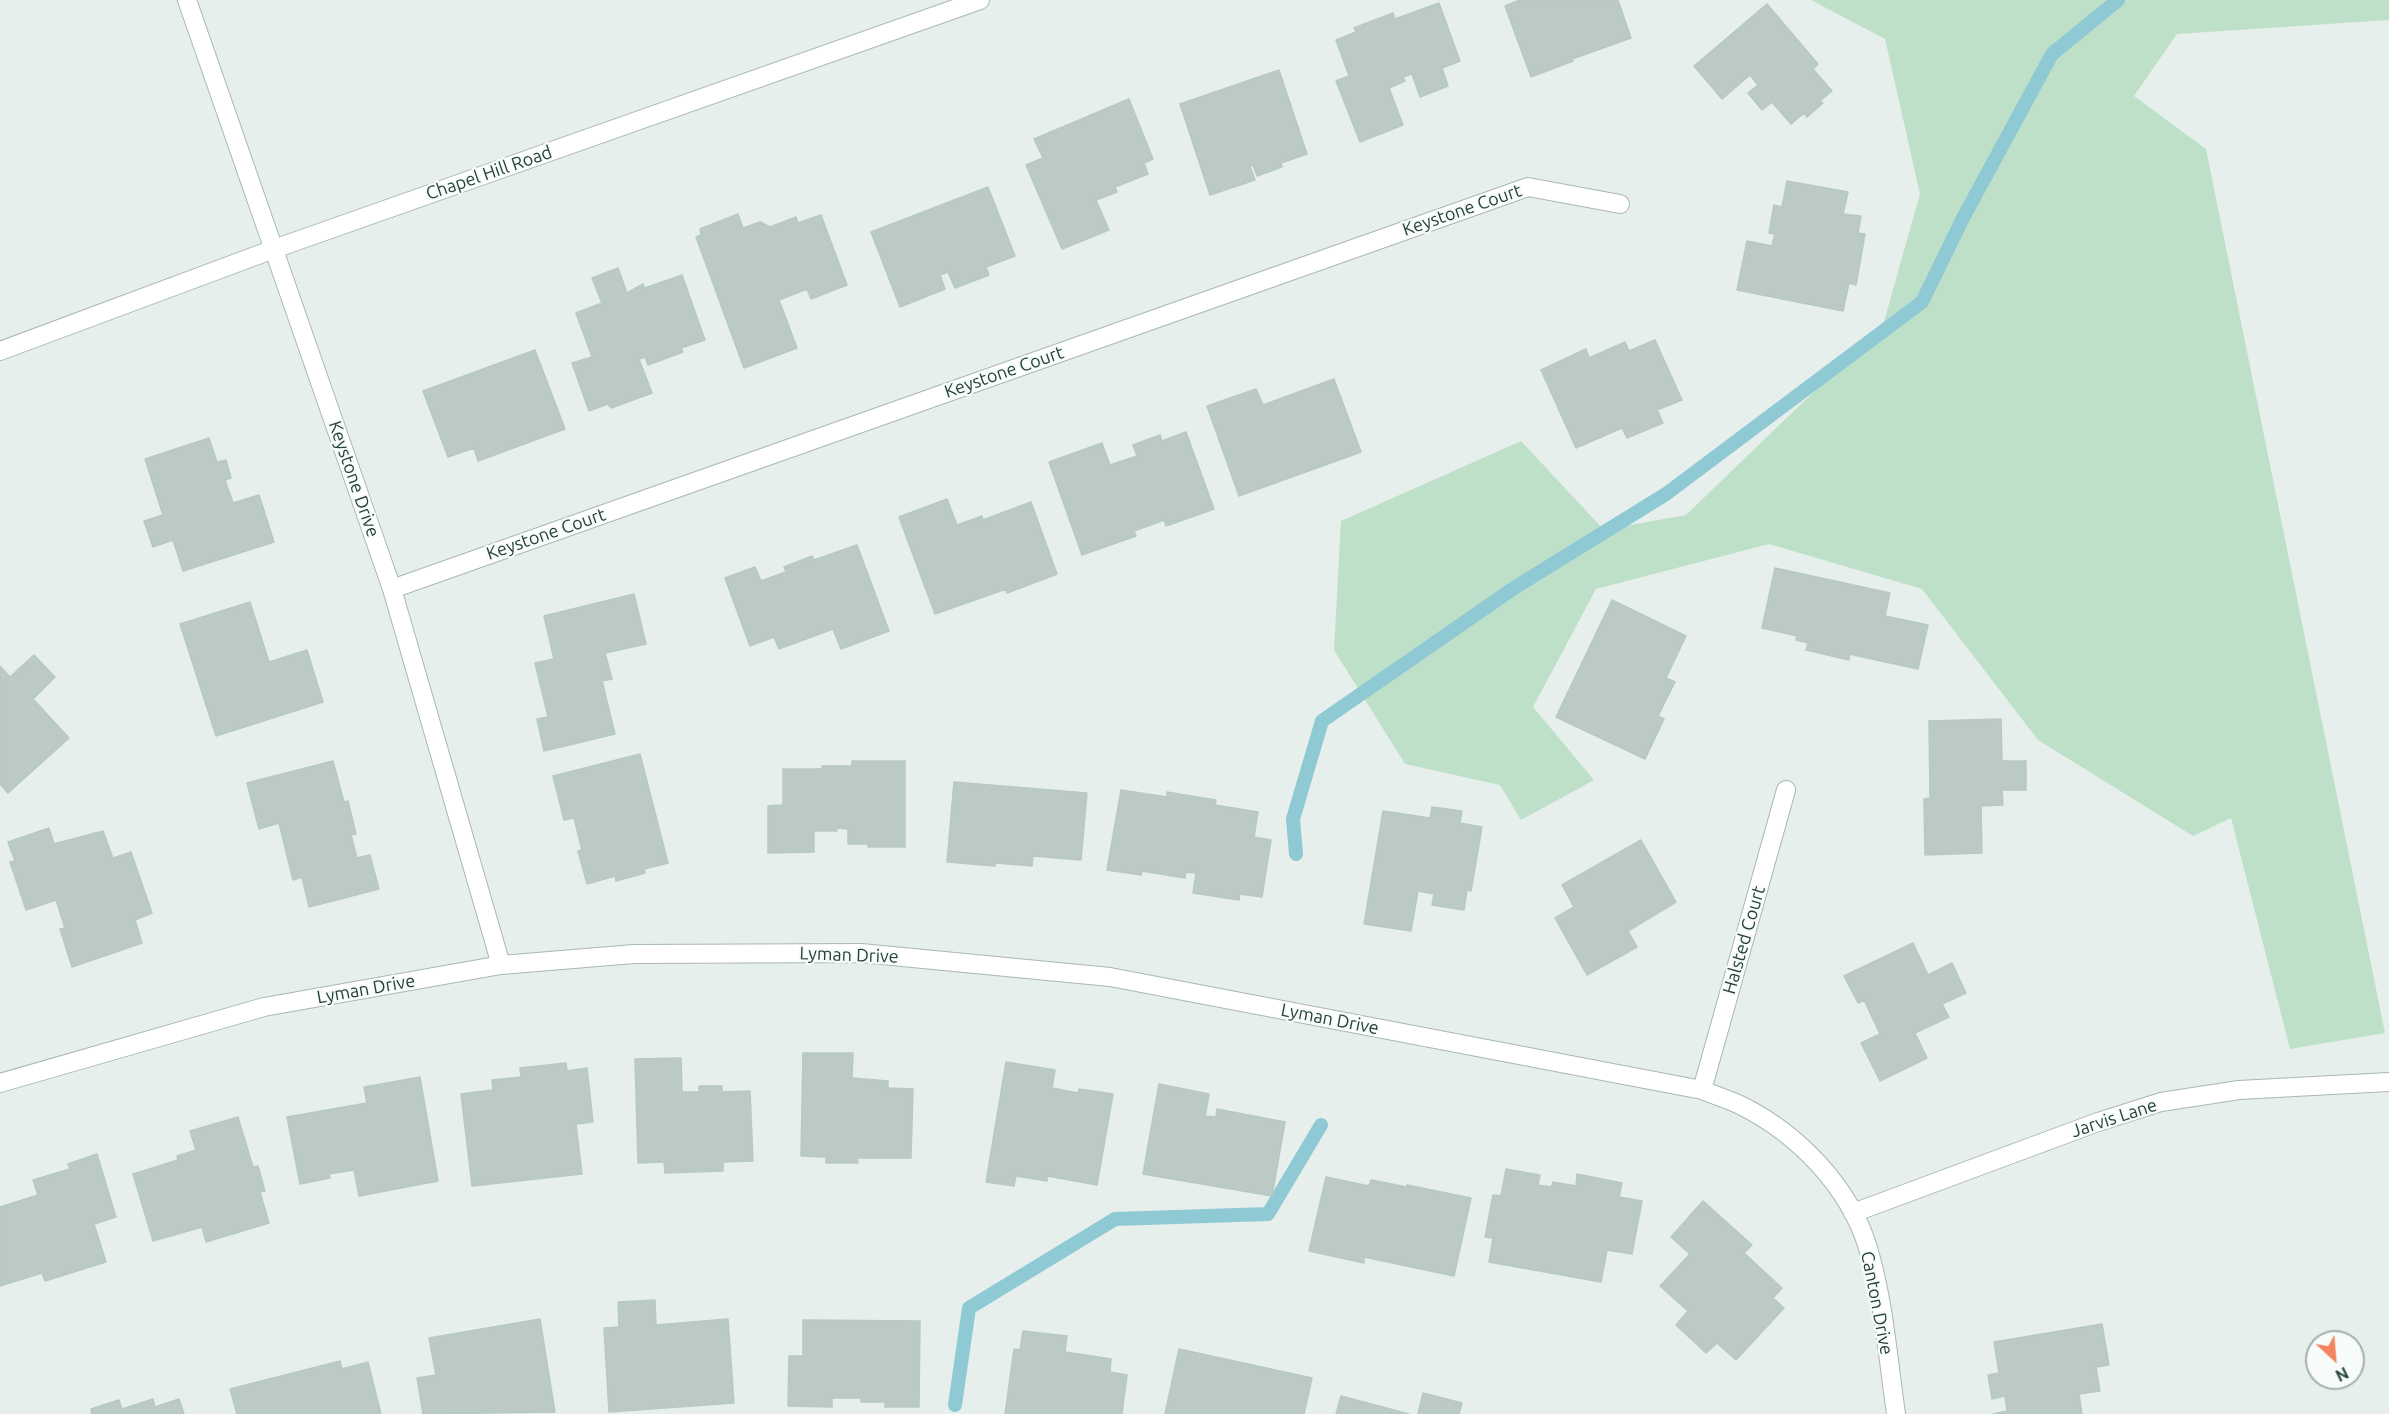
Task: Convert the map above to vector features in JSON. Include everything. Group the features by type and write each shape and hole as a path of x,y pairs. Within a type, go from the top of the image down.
{"street":[{"name":"Keystone Drive","path":"187,0 392,589 501,965"},
{"name":"Chapel Hill Road","path":"0,351 274,249 980,0"},
{"name":"Keystone Court","path":"392,589 1528,187 1620,204"},
{"name":"Halsted Court","path":"1702,1090 1786,790"},
{"name":"Lyman Drive","path":"0,1083 264,1007 501,965 634,954 861,953 1110,977 1702,1090"},
{"name":"Jarvis Lane","path":"1853,1213 2098,1122 2161,1102 2239,1090 2389,1083"},
{"name":"Canton Drive","path":"1702,1090 1744,1107 1788,1135 1826,1172 1853,1213 1868,1247 1896,1414"}],"green space":[{"path":"1811,0 2389,0 2389,20 2177,34 2134,96 2206,149 2385,1033 2290,1049 2231,818 2193,836 2038,740 1922,589 1769,544 1596,589 1533,707 1594,780 1521,820 1500,785 1405,764 1334,650 1341,521 1521,441 1604,530 1686,515 1883,325 1920,194 1885,39"}],"building":[{"path":"1520,0 1618,0 1631,38 1572,59 1573,61 1531,77 1505,6"},
{"path":"1439,3 1460,61 1442,68 1448,86 1420,97 1412,74 1403,77 1405,81 1389,88 1403,125 1360,142 1336,81 1349,76 1336,40 1356,32 1354,28 1393,13 1395,19"},
{"path":"1767,4 1818,64 1813,69 1832,91 1820,101 1823,103 1807,117 1804,113 1791,124 1772,102 1762,110 1748,93 1758,85 1750,75 1722,99 1694,66"},
{"path":"1279,70 1307,154 1281,163 1282,167 1257,176 1253,165 1250,166 1255,180 1210,195 1180,104"},
{"path":"1129,99 1153,159 1144,163 1148,174 1115,187 1117,192 1096,200 1109,230 1062,249 1026,165 1043,158 1034,139"},
{"path":"1787,181 1848,192 1843,214 1861,216 1858,233 1865,234 1856,285 1849,283 1843,311 1737,290 1747,241 1772,246 1775,234 1769,233 1774,205 1782,207"},
{"path":"988,187 1015,256 986,267 989,275 955,288 948,272 940,275 945,289 900,307 871,232"},
{"path":"738,214 743,228 760,222 770,227 796,217 798,223 821,215 847,285 811,299 807,289 779,300 797,348 744,368 696,237 701,235 700,229"},
{"path":"618,268 627,293 643,284 645,288 682,275 705,340 681,348 683,352 648,365 645,357 639,359 652,393 611,408 608,404 589,411 572,363 592,357 576,313 602,303 592,278"},
{"path":"1655,340 1682,400 1657,410 1663,423 1627,438 1622,428 1576,448 1541,370 1586,349 1589,358 1625,342 1629,351"},
{"path":"535,350 565,429 478,461 474,448 448,457 423,391"},
{"path":"1334,379 1361,452 1239,496 1207,406 1256,389 1263,405"},
{"path":"1186,432 1214,509 1166,526 1164,520 1134,531 1136,536 1082,555 1049,462 1102,443 1110,465 1137,456 1133,445 1160,435 1162,441"},
{"path":"209,438 217,462 226,460 231,478 225,480 233,503 259,495 274,542 183,571 173,540 153,547 144,521 163,515 145,459"},
{"path":"947,499 957,525 982,516 983,520 1031,502 1057,574 1007,593 1006,589 935,614 899,517"},
{"path":"857,545 889,631 841,649 833,629 779,649 774,637 750,646 725,578 755,567 761,581 786,572 784,567 812,556 814,560"},
{"path":"1775,568 1890,593 1885,616 1928,625 1918,669 1849,654 1849,660 1806,650 1808,643 1796,640 1797,636 1762,628"},
{"path":"634,594 646,644 605,653 612,679 602,681 615,734 544,751 537,719 548,717 535,663 554,659 544,616"},
{"path":"1612,600 1686,636 1666,678 1675,682 1658,716 1664,719 1645,759 1556,717"},
{"path":"250,602 269,662 307,650 323,702 216,736 180,624"},
{"path":"34,655 55,677 33,699 69,738 8,793 0,784 0,666 10,677"},
{"path":"2001,719 2002,761 2026,761 2026,790 2002,790 2003,805 1981,806 1982,853 1925,855 1924,799 1930,798 1929,721"},
{"path":"640,754 668,863 644,869 645,873 616,881 615,876 587,884 578,851 582,850 574,818 564,820 553,776"},
{"path":"333,761 344,802 348,801 356,834 351,835 357,858 370,855 379,889 309,907 302,877 293,880 279,823 259,829 247,783"},
{"path":"852,761 905,761 905,847 868,847 868,844 848,844 848,829 837,828 837,831 814,831 814,852 768,853 768,806 783,805 783,769 852,766"},
{"path":"954,782 1087,793 1081,860 1033,856 1032,866 947,862"},
{"path":"1121,790 1167,797 1167,792 1216,800 1215,805 1258,812 1254,837 1271,840 1262,897 1240,894 1239,900 1193,893 1196,873 1186,872 1185,878 1142,871 1141,875 1107,870"},
{"path":"1432,807 1462,811 1460,823 1482,827 1471,891 1467,890 1464,910 1432,905 1434,894 1418,891 1411,931 1364,924 1383,811 1430,818"},
{"path":"49,828 54,844 103,831 113,858 131,852 152,913 135,920 142,943 72,967 60,929 65,928 56,900 26,910 10,862 15,861 8,842"},
{"path":"1641,840 1676,902 1628,931 1637,947 1587,975 1555,918 1574,907 1562,885"},
{"path":"1913,943 1928,975 1952,963 1966,993 1942,1004 1949,1017 1915,1033 1927,1058 1880,1081 1861,1043 1880,1034 1864,1000 1858,1003 1844,976"},
{"path":"803,1053 853,1053 852,1078 888,1081 888,1088 913,1089 911,1158 857,1158 858,1163 826,1163 826,1157 801,1156"},
{"path":"681,1058 682,1092 699,1092 699,1086 722,1086 722,1092 750,1091 753,1161 723,1162 723,1171 665,1173 664,1162 638,1163 635,1059"},
{"path":"1006,1062 1055,1070 1052,1088 1078,1093 1079,1089 1113,1094 1097,1185 1047,1176 1047,1181 1016,1176 1014,1186 986,1182"},
{"path":"566,1063 567,1071 587,1068 593,1122 576,1124 582,1174 472,1186 461,1094 493,1090 492,1080 521,1077 520,1068"},
{"path":"420,1077 438,1181 359,1196 354,1170 329,1174 330,1178 300,1184 287,1117 367,1103 364,1087"},
{"path":"1159,1084 1209,1094 1205,1116 1216,1117 1217,1109 1285,1122 1272,1196 1143,1174"},
{"path":"238,1117 253,1167 258,1166 265,1191 260,1192 269,1223 206,1242 202,1227 153,1241 133,1174 178,1160 177,1156 196,1150 190,1131"},
{"path":"97,1154 116,1217 94,1224 106,1262 45,1281 42,1273 0,1286 0,1207 38,1195 33,1180 70,1169 68,1164"},
{"path":"1506,1169 1540,1175 1538,1185 1551,1187 1553,1182 1576,1186 1577,1174 1622,1183 1619,1197 1642,1201 1632,1254 1607,1250 1601,1282 1489,1262 1493,1238 1485,1237 1493,1195 1501,1196"},
{"path":"1326,1177 1369,1186 1371,1180 1407,1187 1407,1185 1471,1198 1454,1276 1364,1257 1364,1263 1309,1251"},
{"path":"1703,1201 1752,1245 1744,1253 1782,1288 1773,1298 1784,1308 1736,1360 1717,1343 1706,1353 1676,1325 1688,1311 1660,1286 1690,1254 1671,1237"},
{"path":"655,1300 656,1325 728,1319 734,1403 609,1412 604,1328 619,1327 618,1302"},
{"path":"540,1319 555,1412 423,1414 417,1378 436,1375 429,1338"},
{"path":"803,1320 920,1321 919,1407 885,1407 885,1402 861,1402 861,1398 832,1398 832,1407 788,1406 789,1356 803,1356"},
{"path":"2102,1324 2109,1365 2096,1367 2100,1391 2079,1394 2082,1414 1993,1414 2007,1411 2005,1396 1992,1399 1988,1375 1999,1373 1994,1342"},
{"path":"1023,1331 1067,1336 1065,1352 1111,1359 1110,1372 1127,1375 1122,1414 1005,1414 1014,1349 1020,1350"},
{"path":"1179,1349 1312,1378 1304,1414 1165,1414"},
{"path":"340,1361 342,1369 368,1362 381,1414 237,1414 230,1389"},
{"path":"1423,1393 1462,1403 1459,1414 1418,1414"},
{"path":"1341,1396 1409,1414 1336,1414"},
{"path":"153,1399 155,1407 179,1399 184,1414 92,1414 91,1409 119,1400 122,1409"}],"waterway":[{"path":"1296,854 1293,819 1322,721 1514,588 1666,494 1922,302 1963,218 2052,54 2118,0"},
{"path":"955,1405 969,1308 1115,1219 1268,1214 1321,1125"}]}
